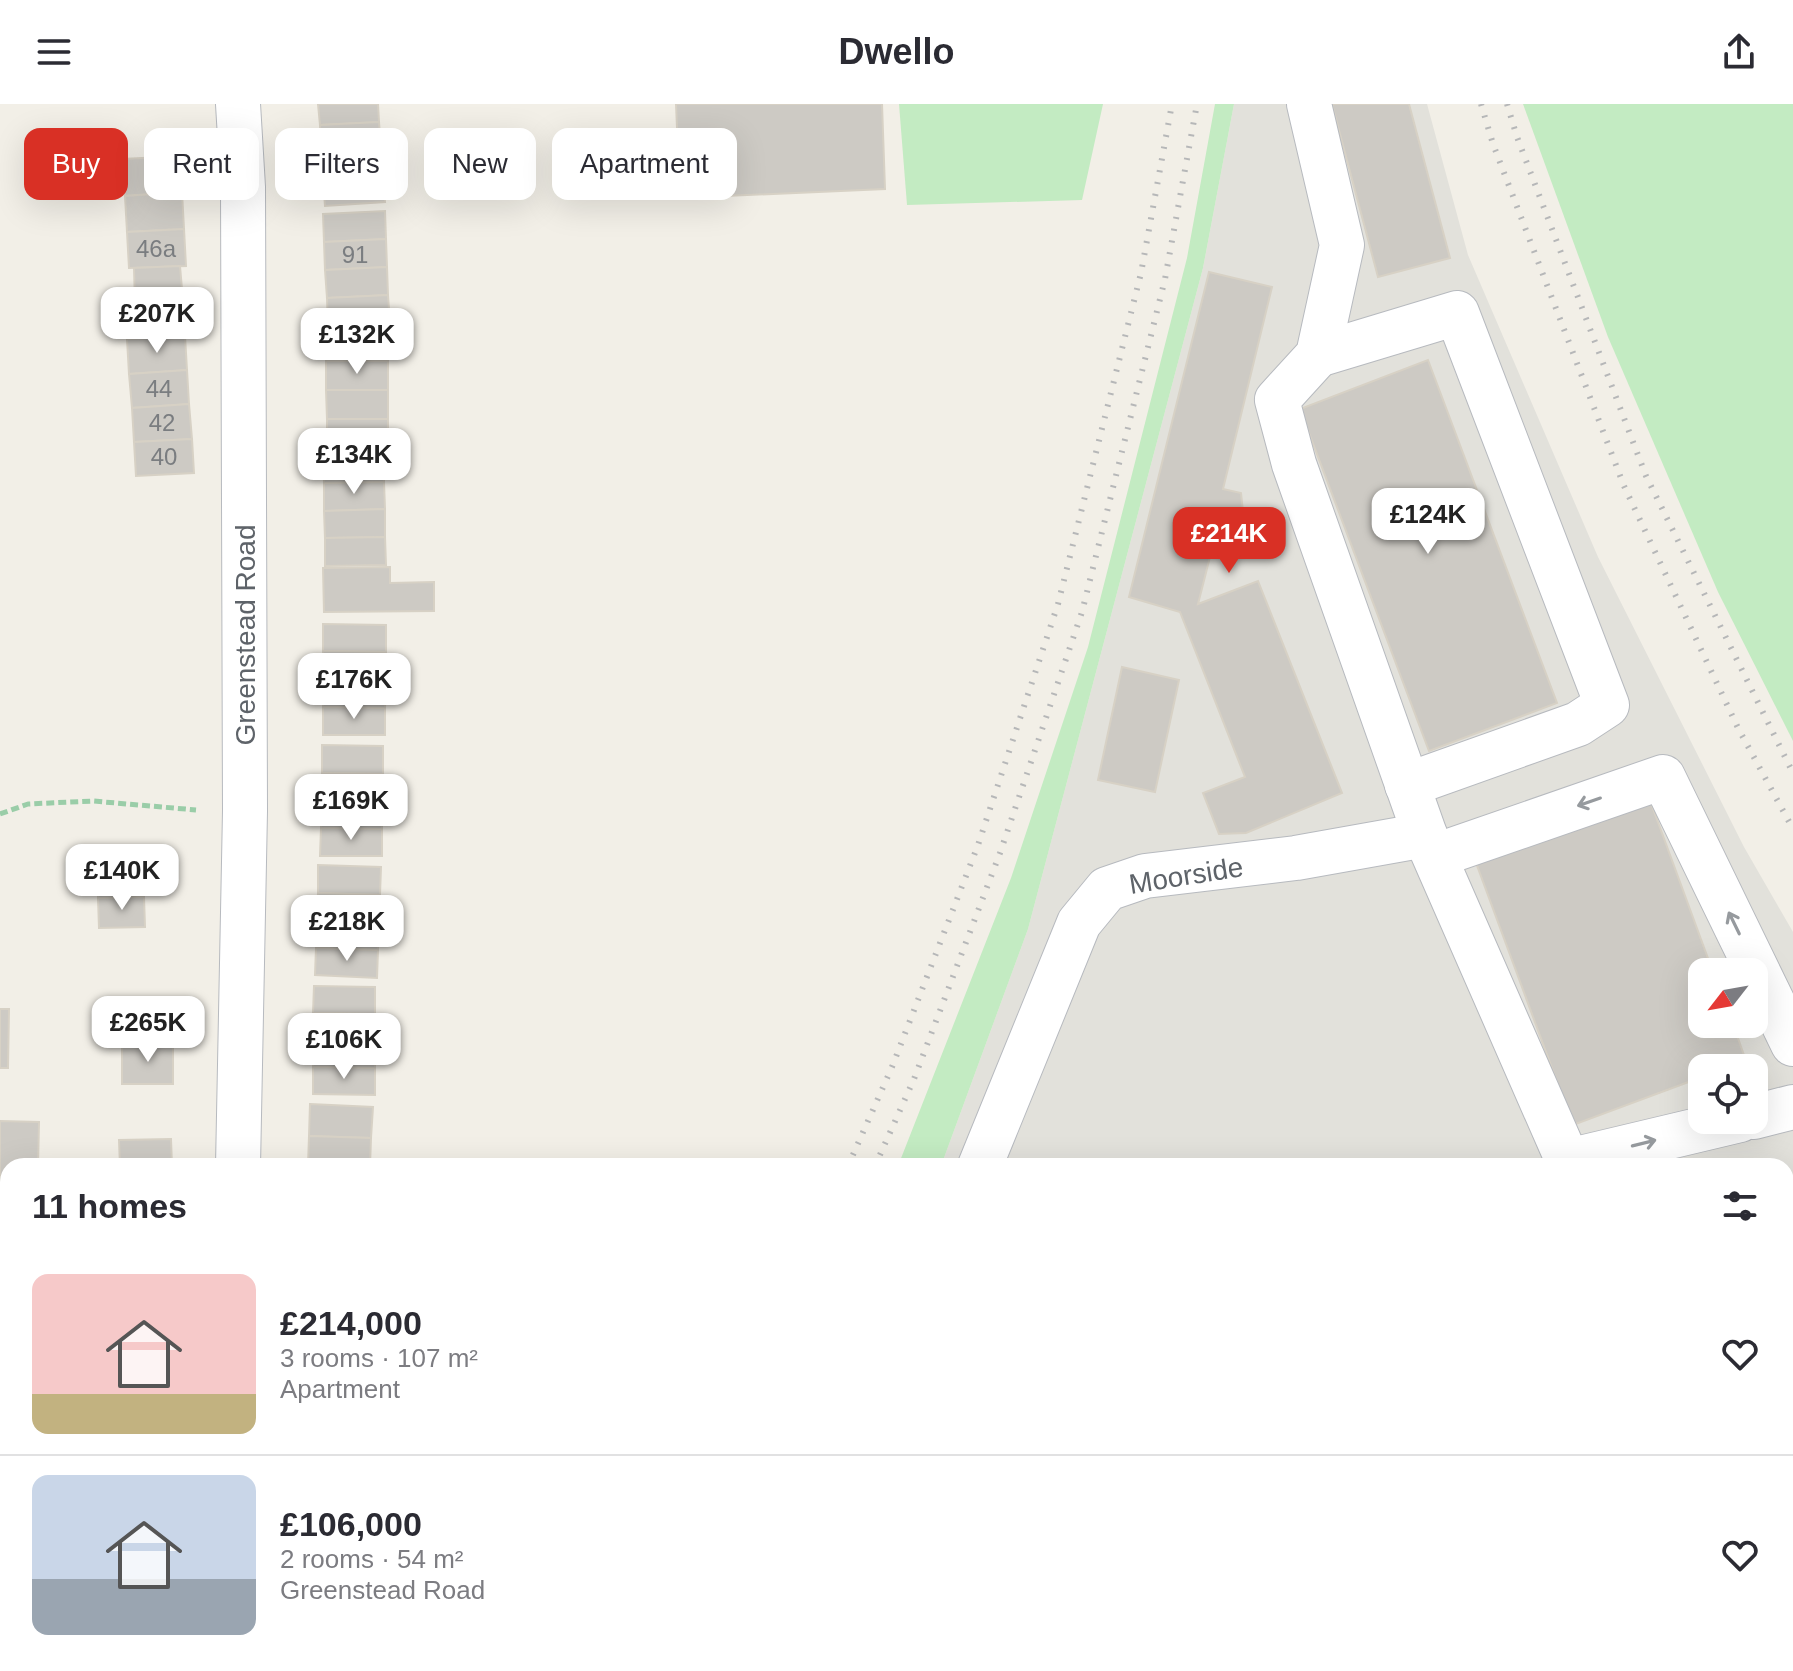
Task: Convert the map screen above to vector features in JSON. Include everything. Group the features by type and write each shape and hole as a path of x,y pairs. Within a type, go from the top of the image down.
{"street":[{"name":"Greenstead Road","path":"238,104 243,187 245,811 238,1158"},
{"path":"1309,104 1342,245 1318,355 1277,400 1294,464 1430,846 1566,1158"},
{"path":"1318,355 1457,313 1607,705 1578,724 1407,785"},
{"name":"Moorside","path":"983,1158 1079,923 1107,889 1145,876 1430,846 1663,777 1793,1044"},
{"path":"1768,1113 1793,1107"},
{"path":"1592,1158 1688,1133"}],"path":[{"path":"0,814 28,804 93,801 181,810 245,811"}],"shaded area":[{"path":"1234,104 1427,104 1468,255 1598,557 1744,847 1793,932 1793,1158 944,1158 1028,929 1203,268"}],"green space":[{"path":"899,104 1103,104 1082,200 907,205"},
{"path":"1215,104 1234,104 1203,268 1028,929 944,1158 901,1158 1011,878 1088,647 1187,258"},
{"path":"1523,104 1793,104 1793,741 1718,592 1608,337"}],"building":[{"path":"318,104 378,104 379,122 320,125"},
{"path":"676,104 882,104 885,189 737,195 737,128 677,128"},
{"path":"1332,104 1409,104 1450,258 1378,277"},
{"path":"379,122 379,128 320,128 320,125"},
{"path":"144,158 144,195 128,196 128,159"},
{"path":"144,195 144,200 182,200 184,229 127,232 125,200 128,196"},
{"path":"325,200 385,200 385,202 325,206"},
{"path":"385,211 386,239 324,242 323,214"},
{"path":"184,229 186,266 129,268 127,232"},
{"path":"386,239 387,267 325,270 324,242"},
{"path":"180,266 183,301 135,304 134,268"},
{"path":"387,267 388,295 327,298 325,270"},
{"path":"1209,272 1272,287 1223,489 1241,493 1247,548 1211,553 1198,604 1258,581 1342,793 1246,833 1219,834 1203,793 1245,777 1180,612 1129,597"},
{"path":"388,295 390,324 328,326 327,298"},
{"path":"183,301 185,336 127,339 125,305"},
{"path":"326,333 387,333 388,361 326,361"},
{"path":"185,336 187,370 129,374 127,339"},
{"path":"1428,360 1557,703 1429,751 1300,409"},
{"path":"326,361 388,361 388,390 326,390"},
{"path":"187,370 189,404 132,408 129,374"},
{"path":"326,390 388,390 388,419 327,419"},
{"path":"189,404 192,439 134,442 132,408"},
{"path":"327,419 388,419 388,447 327,447"},
{"path":"192,439 194,473 136,476 134,442"},
{"path":"384,454 384,482 324,483 323,455"},
{"path":"384,482 385,509 324,511 324,483"},
{"path":"385,509 385,537 325,538 324,511"},
{"path":"385,537 386,565 325,566 325,538"},
{"path":"390,567 390,583 434,582 434,611 324,612 323,568"},
{"path":"323,624 386,625 386,652 323,651"},
{"path":"323,651 386,652 386,680 324,679"},
{"path":"1122,667 1179,680 1155,792 1098,780"},
{"path":"324,679 386,680 385,708 323,707"},
{"path":"323,707 385,708 385,735 323,735"},
{"path":"322,745 383,746 383,774 322,773"},
{"path":"322,773 383,774 382,801 321,801"},
{"path":"1648,795 1708,958 1688,958 1688,1038 1738,1038 1744,1054 1688,1054 1688,1082 1573,1125 1475,860"},
{"path":"321,801 382,801 382,829 321,828"},
{"path":"321,828 382,829 382,856 320,856"},
{"path":"318,865 381,867 380,895 318,893"},
{"path":"143,867 144,897 98,898 98,868"},
{"path":"318,893 380,895 379,922 317,920"},
{"path":"144,897 145,927 99,928 98,898"},
{"path":"317,920 379,922 378,950 316,948"},
{"path":"316,948 378,950 377,978 315,975"},
{"path":"314,986 375,987 375,1014 313,1013"},
{"path":"122,1004 174,1004 173,1044 122,1044"},
{"path":"0,1009 9,1009 8,1068 0,1068"},
{"path":"313,1013 375,1014 375,1041 314,1040"},
{"path":"314,1040 375,1041 375,1068 313,1067"},
{"path":"122,1044 173,1044 173,1084 122,1084"},
{"path":"313,1067 375,1068 375,1095 313,1094"},
{"path":"310,1104 373,1107 371,1138 309,1136"},
{"path":"0,1121 39,1122 38,1158 0,1158"},
{"path":"309,1136 371,1138 370,1158 308,1158"},
{"path":"171,1139 172,1158 120,1158 119,1140"}],"railway":[{"path":"852,1158 892,1067 978,845 1058,604 1141,273 1172,104"},
{"path":"879,1158 914,1079 1000,853 1082,612 1165,279 1197,104"},
{"path":"1481,104 1493,144 1624,486 1738,728 1793,829"},
{"path":"1507,104 1646,476 1793,773"}]}
